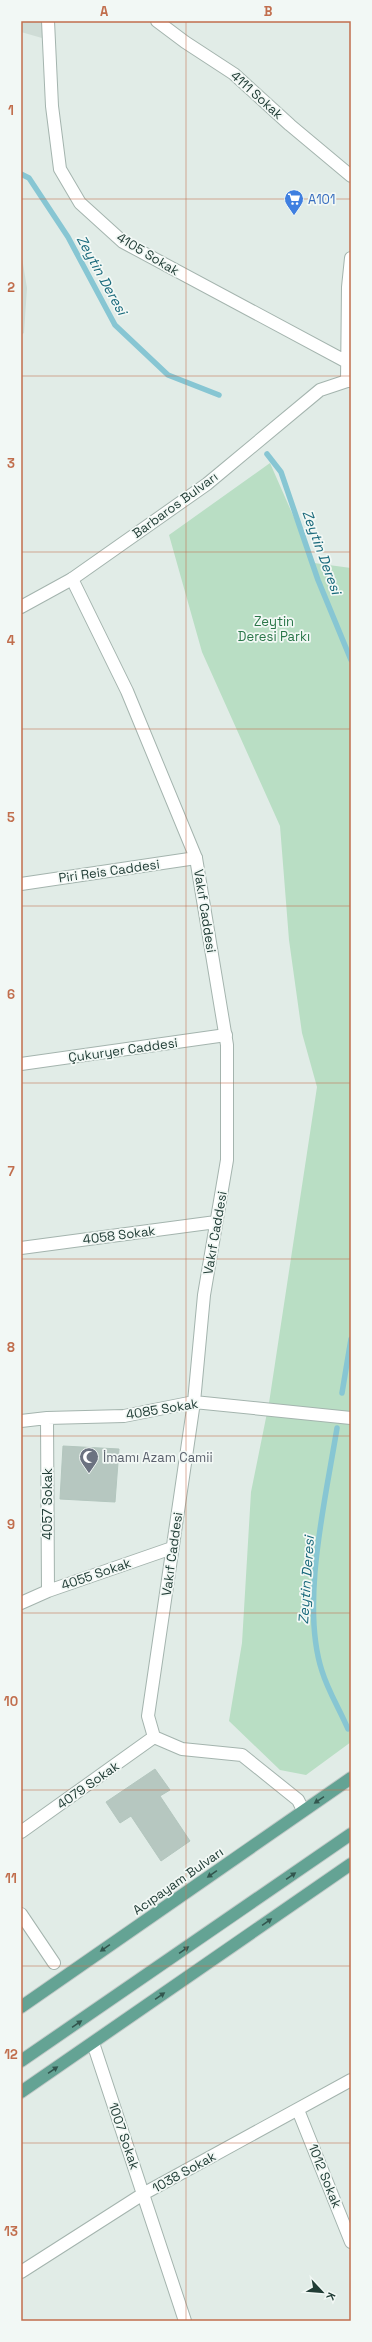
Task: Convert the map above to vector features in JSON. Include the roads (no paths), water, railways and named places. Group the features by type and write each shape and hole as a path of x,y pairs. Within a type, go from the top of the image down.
{"main road":[{"name":"Acıpayam Bulvarı","path":"21,2007 351,1778"},
{"path":"21,2061 351,1834"},
{"path":"21,2092 351,1864"}],"street":[{"name":"4105 Sokak","path":"48,21 52,106 60,169 80,203 122,242 347,362"},
{"name":"4111 Sokak","path":"157,21 185,42 234,74 290,125 351,176"},
{"path":"349,381 347,362 348,287 351,258"},
{"name":"Barbaros Bulvarı","path":"22,603 72,579 207,484 320,390 349,381"},
{"name":"Vakıf Caddesi","path":"72,579 127,691 196,858 226,1035 227,1160 204,1295 194,1402 148,1716 154,1737"},
{"name":"Piri Reis Caddesi","path":"21,884 196,858"},
{"name":"Çukuryer Caddesi","path":"21,1064 226,1035"},
{"name":"4058 Sokak","path":"21,1248 216,1222"},
{"name":"4085 Sokak","path":"21,1421 47,1418 124,1416 194,1402 351,1418"},
{"name":"4057 Sokak","path":"47,1418 48,1591"},
{"name":"4055 Sokak","path":"21,1602 48,1591 172,1548"},
{"path":"154,1737 182,1749 242,1755 298,1800 303,1810"},
{"name":"4079 Sokak","path":"21,1832 154,1737"},
{"path":"21,1914 54,1963"},
{"name":"1007 Sokak","path":"92,2043 184,2320"},
{"name":"1038 Sokak","path":"21,2272 143,2194 351,2080"},
{"name":"1012 Sokak","path":"298,2110 351,2242"}],"waterway":[{"name":"Zeytin Deresi","path":"21,174 29,178 68,237 115,325 168,375 219,395"},
{"name":"Zeytin Deresi","path":"267,454 281,472 318,580 351,660"},
{"name":"Zeytin Deresi","path":"342,1393 351,1339"},
{"name":"Zeytin Deresi","path":"337,1428 317,1550 314,1583 314,1614 316,1644 322,1671 327,1686 348,1729"}],"place":[{"name":"A101","path":"294,216"},
{"name":"İmamı Azam Camii","path":"89,1474"}],"park label":[{"name":"Zeytin Deresi Parkı","path":"274,628"}]}
